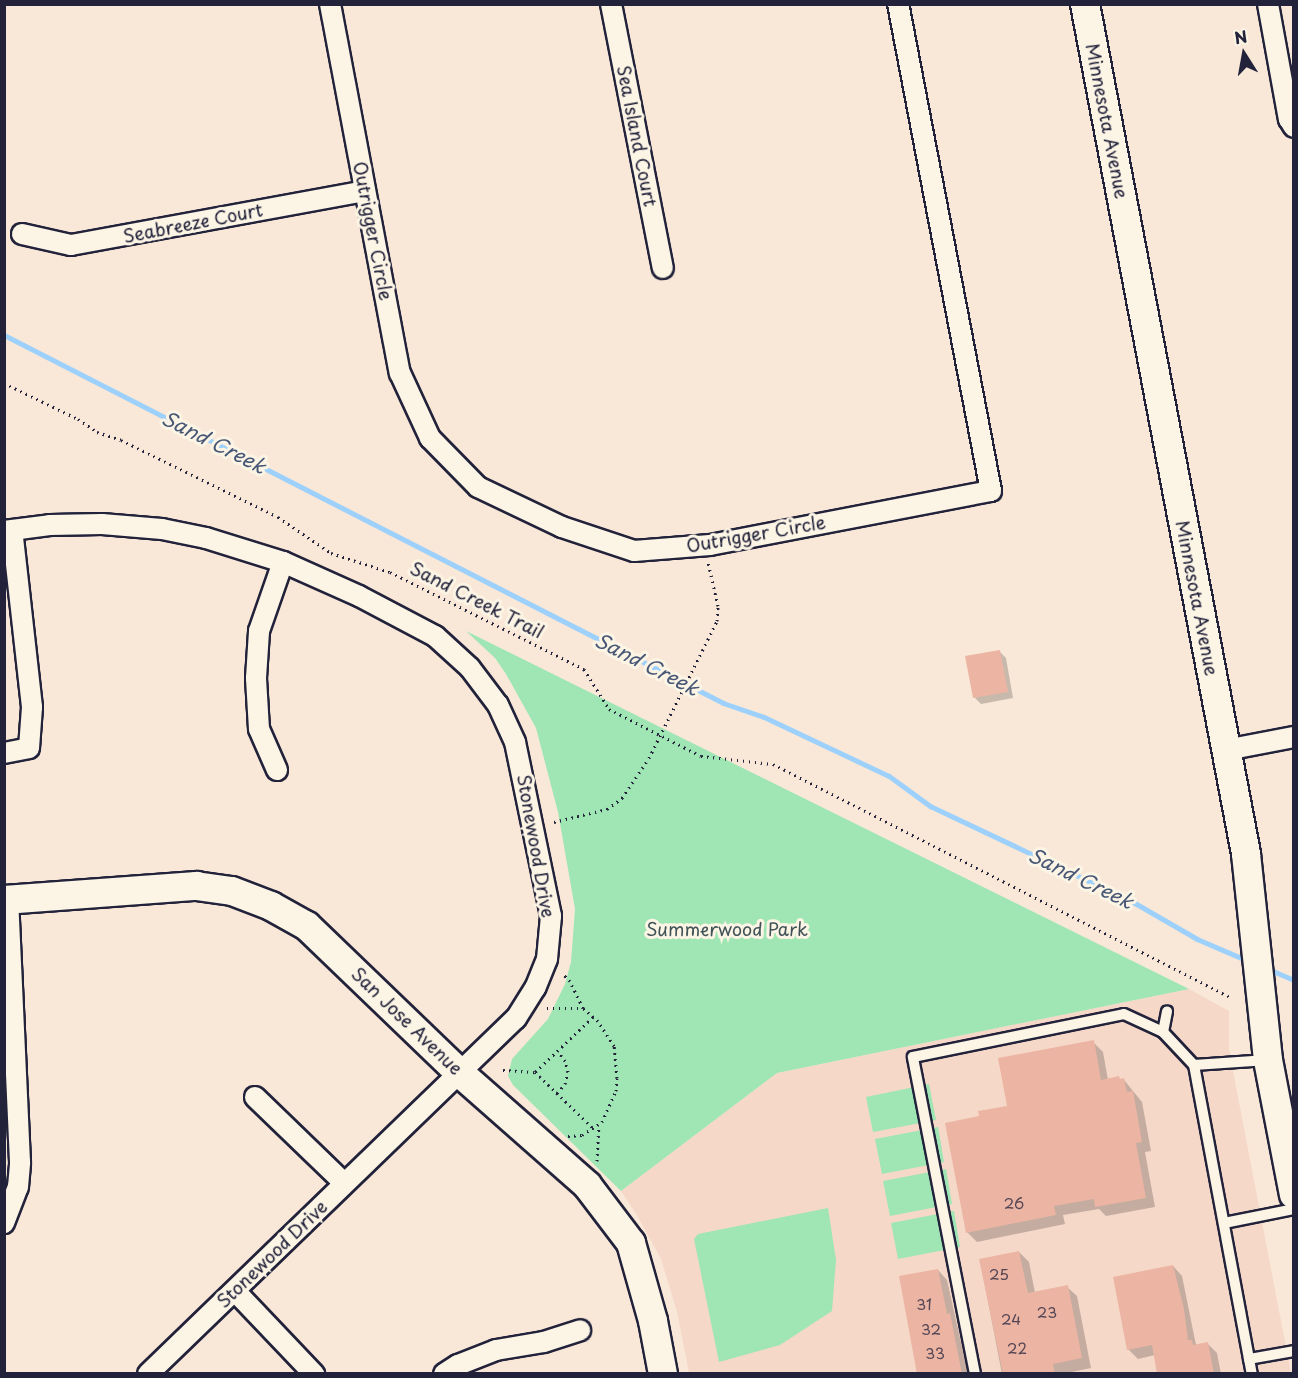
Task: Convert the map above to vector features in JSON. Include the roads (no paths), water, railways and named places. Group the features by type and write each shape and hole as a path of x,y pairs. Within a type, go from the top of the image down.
{"street":[{"name":"Outrigger Circle","path":"330,4 400,373 430,438 478,487 562,527 634,551 704,545 992,490 898,4"},
{"name":"Sea Island Court","path":"612,4 663,268"},
{"name":"Minnesota Avenue","path":"1085,4 1246,854 1259,996 1268,1060 1293,1195"},
{"path":"1268,4 1289,118 1293,127"},
{"name":"Seabreeze Court","path":"22,234 71,245 365,190"},
{"name":"Stonewood Drive","path":"8,531 50,525 102,524 162,529 206,538 283,562 359,596 435,636 470,668 498,705 515,742 551,916 547,959 535,988 516,1018 461,1074 344,1183 148,1374"},
{"path":"4,753 28,748 32,707 8,531"},
{"path":"277,770 259,729 256,678 259,631 283,562"},
{"path":"1226,750 1293,737"},
{"name":"San Jose Avenue","path":"6,900 196,886 232,891 271,906 307,926 461,1074 587,1185 631,1244 652,1321 663,1374"},
{"path":"4,1223 18,1186 20,1162 6,900"},
{"path":"255,1097 344,1183"},
{"path":"235,1291 314,1374"},
{"path":"444,1374 458,1365 495,1350 544,1342 580,1330"}],"lane":[{"path":"1163,1032 1167,1011"},
{"path":"975,1374 913,1057 1124,1014 1163,1032 1194,1065 1252,1374"},
{"path":"1194,1065 1268,1060"},
{"path":"1224,1223 1293,1209"},
{"path":"1249,1359 1293,1351"}],"waterway":[{"name":"Sand Creek","path":"4,335 723,703 764,717 889,776 930,806 1133,902 1197,939 1248,961"},
{"name":"Sand Creek","path":"1268,969 1294,980"}],"park label":[{"name":"Summerwood Park","path":"727,929"}]}
